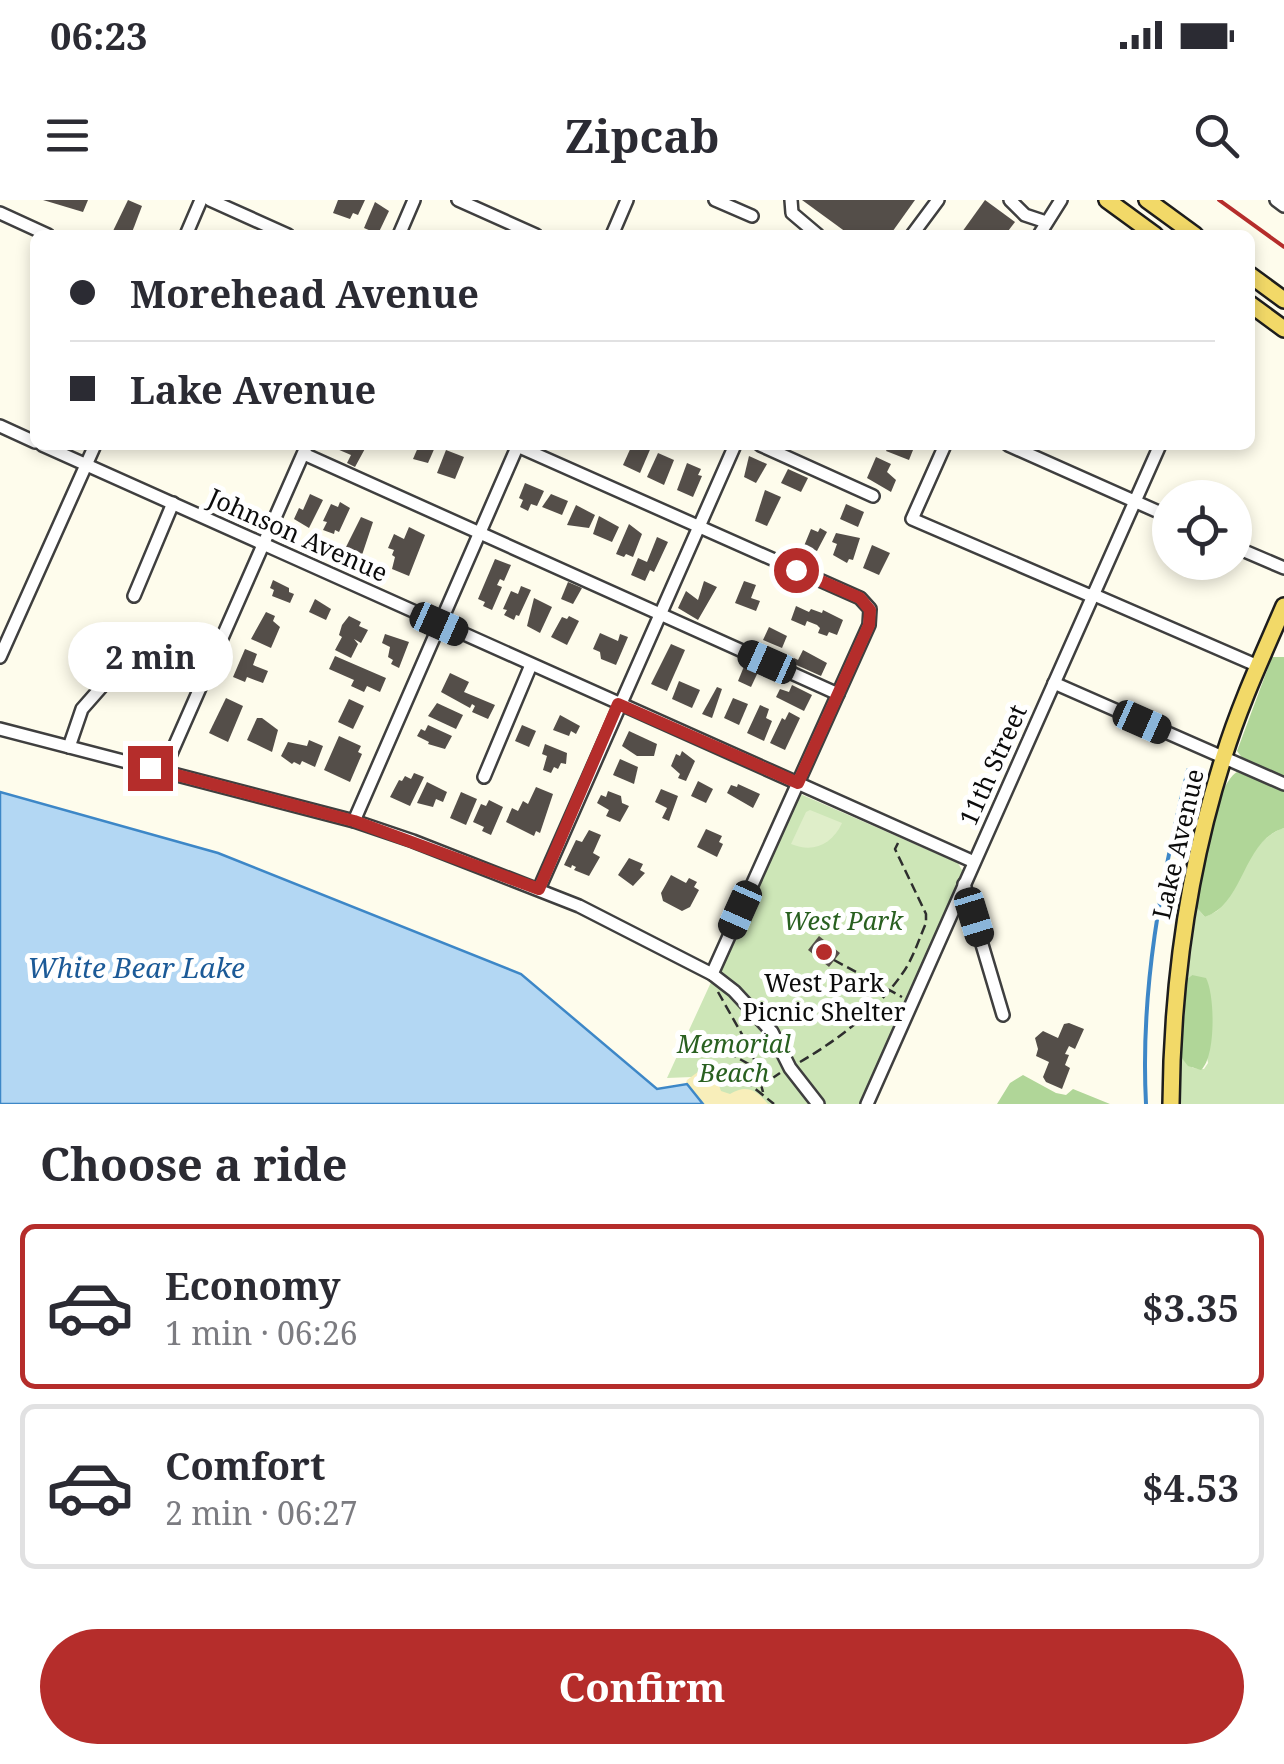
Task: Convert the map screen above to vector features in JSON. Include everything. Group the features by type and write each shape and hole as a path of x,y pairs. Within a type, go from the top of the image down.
{"main road":[{"path":"1107,200 1149,230"},
{"path":"1147,200 1188,230"},
{"path":"1255,279 1284,300"},
{"path":"1255,308 1284,330"},
{"name":"Lake Avenue","path":"1171,1104 1175,1006 1184,929 1200,847 1223,758 1284,606"}],"street":[{"path":"188,230 202,200"},
{"path":"210,200 277,230"},
{"path":"400,230 414,200"},
{"path":"458,200 525,230"},
{"path":"614,230 627,200"},
{"path":"715,200 752,216"},
{"path":"791,200 792,213 812,230"},
{"path":"916,230 938,200"},
{"path":"1010,200 1025,215 1046,222"},
{"path":"1042,230 1062,200"},
{"path":"1276,200 1284,206"},
{"path":"0,213 37,230"},
{"path":"0,426 30,440"},
{"name":"Johnson Avenue","path":"53,450 974,862"},
{"path":"0,657 94,450"},
{"path":"163,772 305,450"},
{"path":"307,450 481,534 838,694"},
{"path":"354,821 515,450"},
{"path":"528,450 860,598 870,610 869,625 712,974"},
{"path":"539,889 733,450"},
{"path":"771,450 873,496"},
{"path":"942,450 912,519 1258,666"},
{"path":"1019,450 1152,510"},
{"name":"11th Street","path":"868,1104 1158,450"},
{"path":"134,596 173,504"},
{"path":"1252,554 1284,568"},
{"path":"484,776 531,665"},
{"path":"69,747 82,709 104,684"},
{"path":"1054,684 1284,784"},
{"path":"0,729 354,821 579,906 712,974 734,991 772,1032 786,1071 818,1104"},
{"path":"964,884 1003,1015"}],"path":[{"path":"761,1086 830,1044 889,991 904,970 926,923 926,914 896,848 903,830"},
{"path":"834,960 912,1002"},
{"path":"729,995 719,988 719,998 746,1039 763,1092"},
{"path":"727,1052 756,1068"},
{"path":"756,1068 748,1082 774,1104"}],"green space":[{"path":"1272,657 1284,657 1284,778 1243,759 1237,751"},
{"path":"1237,772 1284,790 1284,828 1260,845 1228,899 1205,917 1197,908 1210,834 1221,795"},
{"name":"West Park","path":"798,793 958,863 963,872 949,914 863,1104 713,1104 692,1077 667,1078"},
{"path":"810,810 842,823 833,837 821,845 807,848 791,844 806,812"},
{"path":"1284,828 1284,1104 1180,1104 1181,1057 1193,1068 1204,1069 1208,1063 1192,975 1187,979 1197,908 1205,917 1217,911 1253,853"},
{"path":"1192,975 1206,978 1211,998 1212,1040 1201,1070 1188,1066 1181,1057 1187,979"},
{"path":"1023,1075 1056,1093 1066,1095 1073,1089 1110,1104 997,1104 1010,1083"}],"sand":[{"path":"706,1066 712,1067 721,1091 730,1094 751,1090 768,1104 686,1104 682,1095 687,1080"}],"water":[{"name":"White Bear Lake","path":"0,792 218,853 521,974 657,1089 687,1084 703,1104 0,1104"}],"building":[{"path":"43,200 88,200 83,212"},
{"path":"128,200 142,206 133,230 113,230"},
{"path":"338,200 365,200 358,215 353,213 350,219 333,213"},
{"path":"802,200 915,200 894,230 843,230"},
{"path":"985,200 1015,222 1009,230 963,230"},
{"path":"375,202 389,211 380,230 364,228"},
{"path":"339,450 364,450 355,467 347,463 351,455"},
{"path":"417,450 434,450 428,463 413,459"},
{"path":"446,450 464,457 455,479 437,473"},
{"path":"630,450 650,450 640,473 623,465"},
{"path":"886,450 913,450 909,460"},
{"path":"658,453 674,460 664,485 647,477"},
{"path":"749,456 767,464 756,483 744,477"},
{"path":"876,457 891,464 887,472 896,480 891,492 867,478"},
{"path":"687,463 701,469 693,497 677,490"},
{"path":"788,469 808,478 801,492 781,483"},
{"path":"525,483 544,491 537,506 531,504 528,511 520,507 523,500 519,498"},
{"path":"765,490 781,497 767,526 755,521"},
{"path":"310,494 323,500 309,528 294,519"},
{"path":"551,494 568,501 562,515 542,507"},
{"path":"340,502 350,508 339,532 323,530 331,504 338,507"},
{"path":"846,504 864,512 858,527 840,519"},
{"path":"576,505 595,515 589,528 567,525"},
{"path":"599,516 619,527 612,542 593,534"},
{"path":"361,517 373,522 362,555 346,547"},
{"path":"629,524 642,534 633,557 624,557 616,554"},
{"path":"409,527 425,535 409,576 392,569 394,550 388,548 394,534 404,539"},
{"path":"820,528 827,532 817,551 804,546 811,529 818,532"},
{"path":"836,533 860,538 853,560 847,563 833,555"},
{"path":"657,537 668,542 654,572 650,570 645,581 631,575 638,558 647,562"},
{"path":"872,545 890,553 879,575 863,568"},
{"path":"495,559 511,565 504,581 500,579 497,585 502,587 492,610 478,599"},
{"path":"273,580 294,594 290,603 272,596"},
{"path":"704,581 717,587 698,620 678,608 686,591 698,600"},
{"path":"744,581 756,585 751,598 760,601 756,611 735,603"},
{"path":"568,582 582,588 573,604 561,599"},
{"path":"521,586 531,590 514,620 504,615 507,610 503,609 511,591 518,594"},
{"path":"534,598 552,607 540,633 527,626"},
{"path":"315,599 331,609 326,620 309,612"},
{"path":"796,606 809,612 823,610 843,620 837,635 829,632 827,636 818,633 817,625 807,621 805,626 791,620"},
{"path":"266,612 275,616 273,621 280,627 271,648 251,639"},
{"path":"349,616 368,630 361,643 354,639 358,644 351,658 335,650 342,637 342,625"},
{"path":"562,617 579,621 567,645 551,637"},
{"path":"769,627 787,636 782,648 763,640"},
{"path":"600,633 618,641 620,634 628,637 616,665 601,659 600,652 593,649"},
{"path":"385,634 409,642 399,668 388,657 390,647 382,643"},
{"path":"671,644 685,650 667,691 651,684"},
{"path":"245,649 257,654 253,665 268,671 263,683 233,677"},
{"path":"803,650 827,663 821,676 792,663"},
{"path":"335,656 386,678 380,692 367,686 364,692 351,686 354,680 329,669"},
{"path":"745,664 759,670 751,687 738,681"},
{"path":"450,673 469,682 464,692 495,705 488,719 472,712 472,704 470,708 441,692"},
{"path":"679,681 700,690 692,708 672,699"},
{"path":"792,685 812,695 804,711 776,697 780,689 789,692"},
{"path":"717,687 722,689 712,718 702,714"},
{"path":"226,698 243,706 228,742 209,733"},
{"path":"733,698 748,704 739,725 724,718"},
{"path":"349,699 364,706 353,729 338,722"},
{"path":"437,703 463,715 456,729 428,716"},
{"path":"760,705 769,709 766,718 772,721 764,741 747,733"},
{"path":"789,712 800,718 785,750 770,743"},
{"path":"560,715 580,726 576,734 571,731 569,736 553,730"},
{"path":"257,718 278,730 272,752 247,740"},
{"path":"428,725 452,736 445,749 417,736"},
{"path":"522,725 536,731 529,747 515,741"},
{"path":"629,731 657,744 654,756 637,756 622,746"},
{"path":"339,736 361,746 358,752 362,754 350,782 324,770"},
{"path":"309,740 323,746 315,767 302,761 300,765 292,764 281,756 288,742 307,746"},
{"path":"545,744 567,753 566,764 554,767 551,773 543,770"},
{"path":"682,751 695,761 686,781 678,778 680,774 671,766 676,754 680,756"},
{"path":"620,759 638,767 634,784 613,775"},
{"path":"414,773 424,777 410,806 390,797 399,780 405,776 411,779"},
{"path":"698,781 713,789 706,803 691,796"},
{"path":"427,782 447,792 443,802 436,799 433,807 417,803"},
{"path":"738,784 760,794 753,808 727,793 731,785"},
{"path":"536,787 553,794 540,833 536,831 534,836 506,822 512,808 518,811 523,801 528,804"},
{"path":"661,789 678,796 669,821 662,818 667,808 655,802"},
{"path":"608,791 621,796 622,803 629,806 620,822 606,816 609,810 597,803"},
{"path":"461,792 477,799 466,825 450,818"},
{"path":"489,800 503,807 491,835 473,822 481,804 486,806"},
{"path":"706,829 722,836 717,857 697,847"},
{"path":"589,830 601,835 593,853 600,857 589,876 574,870 572,865 564,865 576,840 582,842"},
{"path":"629,858 643,864 640,870 645,873 633,886 618,875"},
{"path":"671,875 686,883 689,878 697,882 694,887 699,890 690,907 682,911 663,901 661,893"},
{"name":"West Park Picnic Shelter","path":"819,936 840,953 829,967 808,950"},
{"path":"1064,1024 1084,1029 1075,1049 1069,1046 1065,1054 1069,1055 1065,1065 1070,1068 1062,1089 1043,1077 1049,1062 1036,1056 1035,1038 1043,1031 1058,1038"},
{"path":"718,1035 728,1045 718,1055 708,1045"}],"waterway":[{"path":"1146,1104 1146,1019 1155,936 1188,770"}],"railway":[{"path":"1219,200 1284,247"}],"place":[{"name":"West Park Picnic Shelter","path":"824,952"}],"route":[{"path":"150,768 354,821 539,889 618,704 798,783 869,625 870,610 860,598 796,570"}],"park label":[{"name":"Memorial Beach","path":"734,1058"}]}
